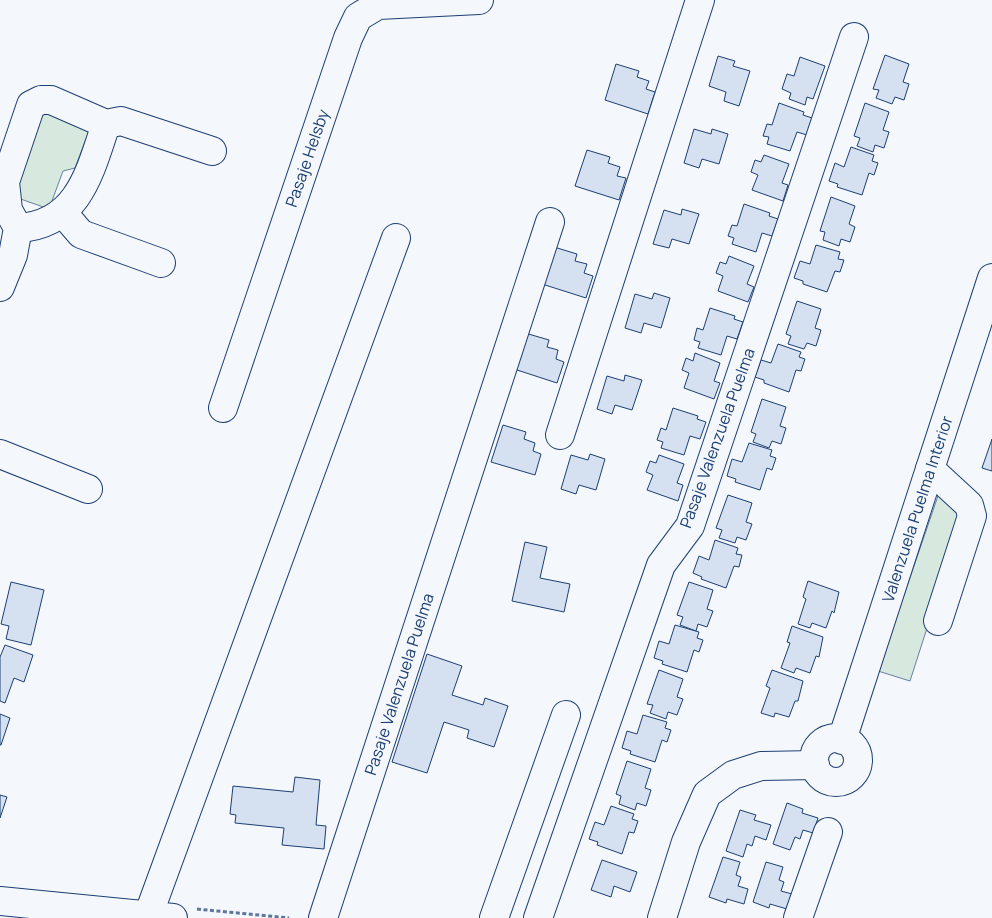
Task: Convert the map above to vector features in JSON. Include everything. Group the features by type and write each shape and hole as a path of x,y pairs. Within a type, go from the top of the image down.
{"street":[{"name":"Pasaje Helsby","path":"223,408 348,38 358,17 378,5 479,0"},
{"path":"560,435 700,0"},
{"name":"Pasaje Valenzuela Puelma","path":"538,918 661,565 690,526 854,37"},
{"path":"0,287 14,254 18,228 8,210 6,182 31,105 41,100 51,100 106,124 121,121 212,152"},
{"path":"18,228 37,227 63,213 82,187 92,166 106,124"},
{"path":"63,213 81,234 161,263"},
{"name":"Pasaje Valenzuela Puelma","path":"323,918 550,222"},
{"path":"0,901 161,917 396,238"},
{"name":"Valenzuela Puelma Interior","path":"842,740 992,278"},
{"path":"0,454 88,488"},
{"path":"930,469 969,505 972,516 938,622"},
{"path":"494,918 566,715"},
{"path":"842,740 849,743 857,754 858,761 853,775 840,782 830,782 818,772 815,765 815,757 820,746 827,741 842,740"},
{"path":"662,918 686,842 706,794 733,775 761,766 815,765"},
{"path":"798,918 828,832"}],"shaded area":[{"path":"43,112 90,128 75,168 63,171 49,209 12,196"},
{"path":"940,490 964,513 910,681 878,671"}],"building":[{"path":"885,55 909,64 903,82 909,84 904,100 895,97 892,104 876,98 879,90 873,89"},
{"path":"718,56 735,61 733,66 750,71 739,106 724,101 726,92 709,86"},
{"path":"800,57 825,66 813,99 807,97 805,105 789,99 791,93 782,89 787,74 794,76"},
{"path":"616,64 639,71 637,77 649,81 646,89 655,92 648,114 605,100"},
{"path":"779,103 804,112 803,115 812,118 807,135 797,132 790,151 767,144 769,137 763,136 767,124 772,125"},
{"path":"865,103 889,112 883,130 889,132 884,148 875,145 873,152 857,146 860,138 854,136"},
{"path":"694,129 711,134 712,129 728,134 719,164 702,159 699,168 684,163"},
{"path":"851,147 874,155 872,161 878,163 874,175 869,173 862,195 837,187 838,184 829,181 835,163 844,167"},
{"path":"587,150 610,157 608,163 620,167 617,176 626,178 619,200 575,186"},
{"path":"764,155 789,164 782,183 788,185 783,201 752,190 758,175 751,172 755,160 761,162"},
{"path":"831,197 855,206 849,224 855,227 850,242 841,239 839,246 823,240 825,232 820,231"},
{"path":"744,204 770,213 769,216 778,219 772,236 762,233 756,252 732,244 734,238 728,236 732,225 737,226"},
{"path":"682,209 699,214 689,244 672,239 669,248 653,244 664,210 681,215"},
{"path":"816,245 840,252 838,259 844,260 840,272 835,271 827,292 803,284 803,281 794,278 800,261 810,264"},
{"path":"554,247 577,254 575,261 587,264 584,273 593,276 586,298 542,284"},
{"path":"729,256 754,266 747,284 754,287 748,302 718,291 723,276 716,273 720,262 726,264"},
{"path":"654,293 670,298 661,328 644,323 641,333 625,328 635,294 652,299"},
{"path":"797,301 821,309 815,328 821,330 816,346 807,343 804,349 788,344 791,336 786,334"},
{"path":"710,308 735,316 734,319 743,322 737,339 727,336 721,355 698,348 700,342 694,340 697,328 703,330"},
{"path":"525,333 549,340 547,347 558,350 556,359 564,362 557,383 514,369"},
{"path":"778,344 801,352 799,357 805,359 801,371 796,370 789,392 764,383 764,380 755,377 761,360 771,363"},
{"path":"695,353 720,363 714,381 720,383 714,399 684,388 689,373 682,370 686,358 693,361"},
{"path":"625,375 642,380 632,410 615,405 612,414 597,409 607,376 624,381"},
{"path":"762,399 786,407 780,426 786,428 781,444 772,441 769,448 753,442 756,434 751,432"},
{"path":"673,408 698,416 697,419 706,422 700,439 690,436 684,455 661,448 663,442 657,440 661,428 666,430"},
{"path":"503,425 526,432 524,439 535,443 533,451 541,454 535,475 491,462"},
{"path":"992,439 992,471 982,468"},
{"path":"749,443 772,450 770,456 776,458 772,470 767,468 760,490 735,482 736,479 727,476 732,459 742,462"},
{"path":"590,454 605,459 596,490 579,485 576,494 561,489 571,455 588,460"},
{"path":"659,455 684,464 677,483 683,485 678,501 647,490 653,475 646,472 650,461 656,463"},
{"path":"728,495 752,503 746,522 752,524 746,540 737,537 735,543 719,538 722,530 716,528"},
{"path":"715,540 738,548 736,554 742,555 739,567 734,566 726,588 701,579 702,577 693,573 699,556 709,560"},
{"path":"525,542 547,547 540,578 570,584 564,612 512,601"},
{"path":"808,581 839,592 834,613 832,611 826,628 812,623 810,628 798,624 806,599 803,597"},
{"path":"11,582 44,590 31,645 6,639 9,626 1,624"},
{"path":"689,582 713,590 707,609 713,611 707,627 698,624 696,631 680,625 683,617 677,615"},
{"path":"675,625 699,632 697,638 703,640 699,652 694,650 687,672 662,664 663,661 654,658 659,641 669,644"},
{"path":"792,626 823,637 819,657 816,656 810,673 796,668 794,673 781,668 790,643 787,642"},
{"path":"5,645 33,655 24,682 14,678 5,703 0,701 0,657"},
{"path":"427,654 462,666 452,695 483,705 485,698 508,706 494,747 467,738 469,730 444,722 427,773 392,762"},
{"path":"659,670 683,679 677,697 683,699 677,715 668,712 666,719 650,713 653,705 647,704"},
{"path":"772,670 803,681 798,701 795,701 789,717 775,713 774,717 761,713 770,688 766,686"},
{"path":"0,714 10,718 1,745 0,745"},
{"path":"643,715 667,722 665,728 671,730 667,742 662,740 655,762 630,754 631,751 622,748 627,731 637,734"},
{"path":"627,761 651,769 645,788 651,790 646,806 637,803 635,810 619,804 621,796 616,794"},
{"path":"295,777 320,780 316,825 326,826 324,849 282,845 284,828 235,823 236,815 230,814 233,786 293,792"},
{"path":"0,795 7,797 0,818"},
{"path":"787,803 803,809 802,813 818,818 813,833 803,830 800,839 795,837 790,850 773,844"},
{"path":"611,806 634,814 632,819 638,821 634,833 629,832 622,854 597,845 598,842 589,839 595,822 604,825"},
{"path":"740,810 756,815 754,820 771,825 766,840 755,836 752,846 747,844 743,857 726,851"},
{"path":"723,857 740,862 736,875 741,877 738,886 748,889 744,904 727,899 726,903 709,897"},
{"path":"602,860 637,872 630,892 614,886 611,897 591,890"},
{"path":"766,862 783,867 779,880 784,882 781,891 792,894 787,909 770,904 769,908 753,902"}]}
